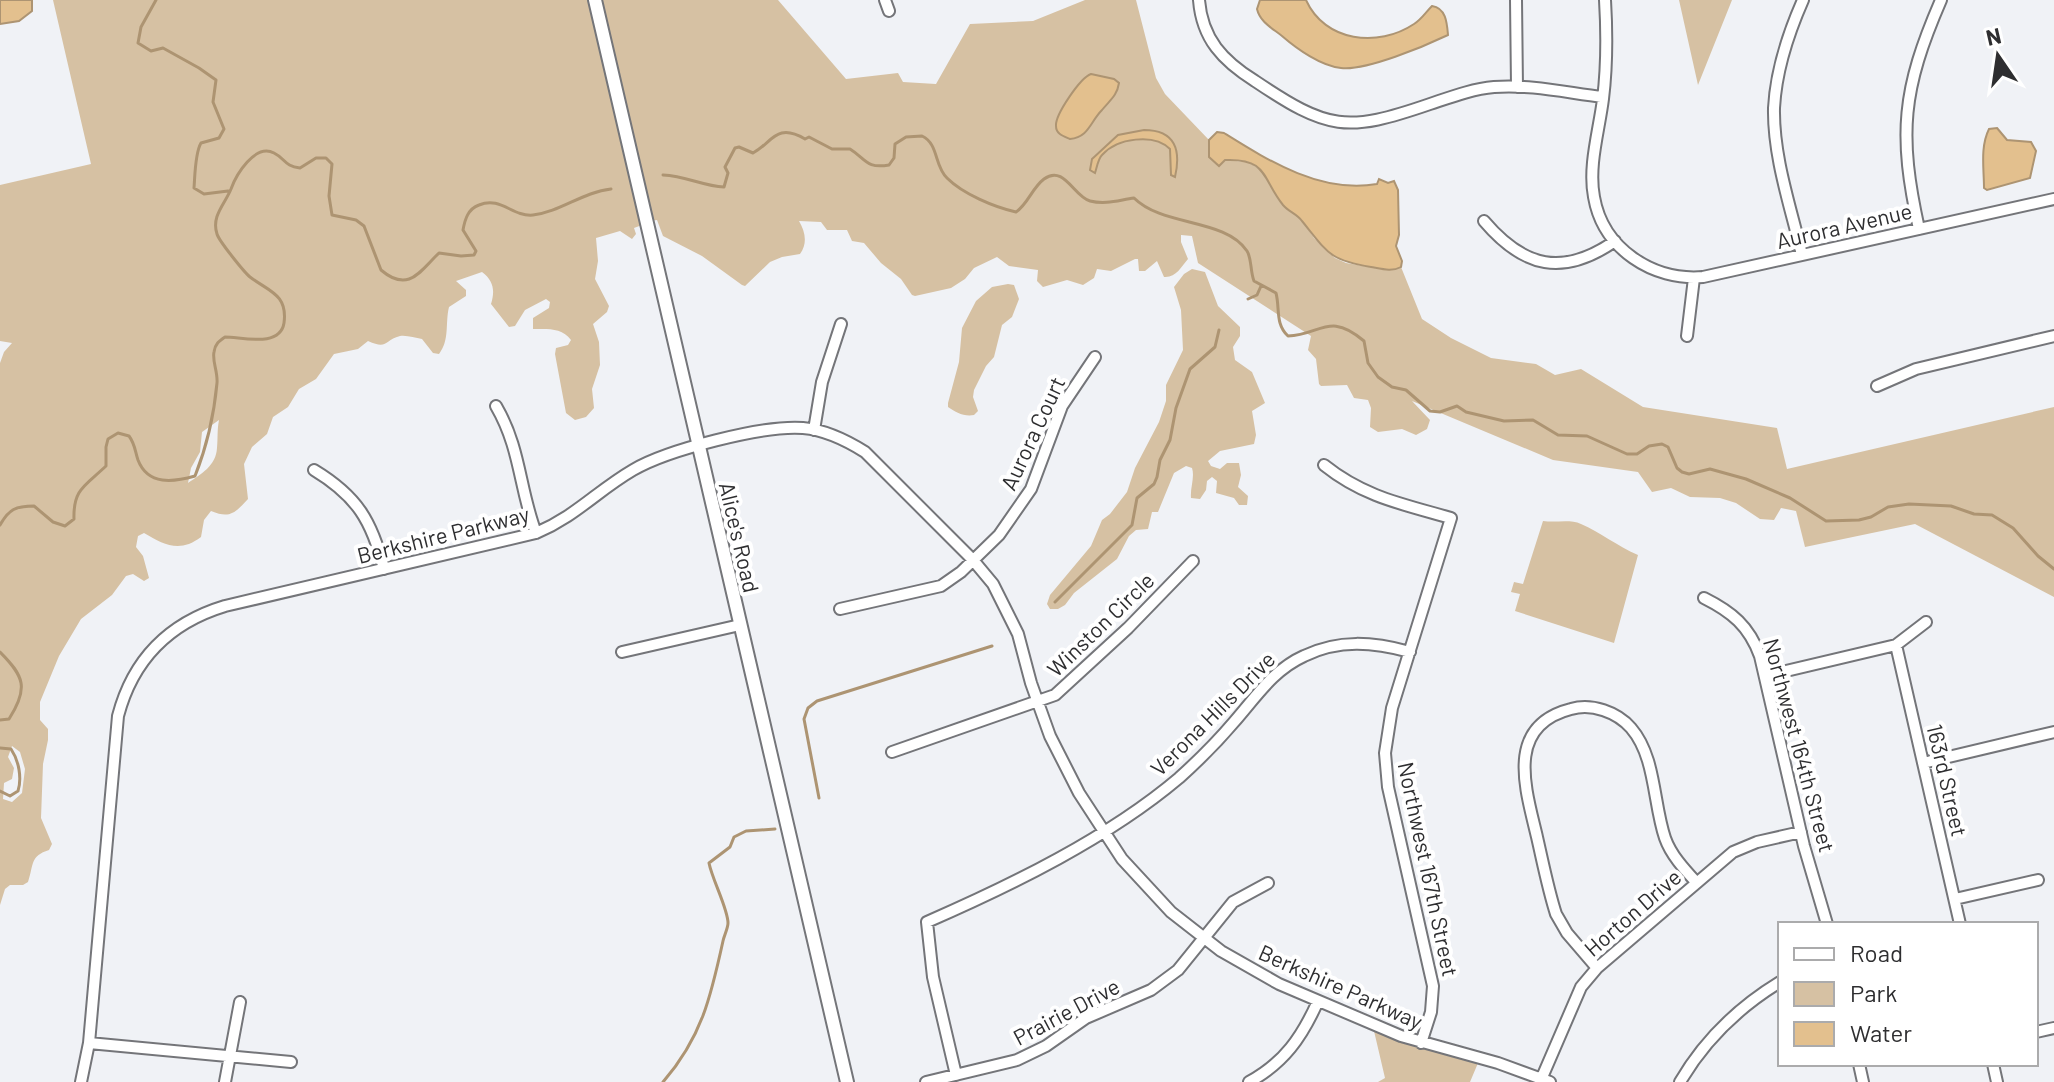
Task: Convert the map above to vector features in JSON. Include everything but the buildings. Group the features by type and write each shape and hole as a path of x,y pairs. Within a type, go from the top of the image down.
{"main road":[{"name":"Alice's Road","path":"595,0 847,1082"}],"street":[{"path":"1199,0 1205,30 1216,50 1234,68 1306,114 1340,123 1372,122 1477,90 1517,87 1603,97"},
{"path":"1516,0 1517,87"},
{"path":"1484,221 1513,250 1546,263 1579,260 1615,241 1599,215 1592,182 1603,97 1607,36 1605,0"},
{"path":"1802,255 1782,169 1774,107 1787,38 1803,0"},
{"path":"1919,229 1906,158 1907,108 1916,61 1941,0"},
{"name":"Aurora Avenue","path":"1615,241 1643,265 1669,275 1694,278 2054,199"},
{"path":"1687,336 1694,278"},
{"path":"814,430 822,382 841,324"},
{"path":"1877,386 1916,369 2054,336"},
{"name":"Aurora Court","path":"840,609 930,590 951,579 999,535 1022,505 1038,472 1062,406 1095,357"},
{"path":"496,406 515,447 536,533"},
{"name":"Berkshire Parkway","path":"81,1082 89,1043 116,733 122,699 137,668 161,639 204,613 536,533 573,514 644,464 698,446 770,430 814,430 833,435 865,452 993,584 1011,617 1037,702 1058,752 1102,831 1137,877 1171,912 1203,938 1261,975 1318,1001 1421,1043 1498,1063 1544,1081"},
{"name":"Northwest 167th Street","path":"1324,465 1364,492 1451,518 1389,719 1385,770 1433,986 1431,1012 1421,1043"},
{"path":"314,470 333,481 357,504 373,531 384,569"},
{"name":"Winston Circle","path":"892,752 1055,695 1128,628 1193,561"},
{"name":"Northwest 164th Street","path":"1704,598 1733,615 1754,640 1826,922"},
{"path":"1765,676 1896,645 1926,622"},
{"path":"622,652 740,625"},
{"name":"Verona Hills Drive","path":"956,1075 933,977 927,922 1024,877 1139,807 1182,775 1224,734 1270,679 1302,656 1326,647 1367,642 1410,652"},
{"name":"163rd Street","path":"1896,645 1960,922"},
{"path":"1597,968 1567,933 1556,914 1524,780 1526,750 1536,731 1550,718 1569,709 1590,707 1611,713 1637,735 1646,756 1665,838 1674,856 1696,882"},
{"path":"1923,763 2054,732"},
{"name":"Horton Drive","path":"1544,1081 1581,987 1597,968 1733,852 1801,832"},
{"path":"1955,899 2038,880"},
{"name":"Prairie Drive","path":"926,1082 1017,1060 1046,1046 1094,1014 1151,990 1178,970 1233,902 1268,883"},
{"path":"1680,1082 1710,1038 1778,984"},
{"path":"1249,1082 1276,1065 1287,1053 1307,1026 1318,1001"},
{"path":"225,1082 240,1002"},
{"path":"89,1043 291,1062"}],"green space":[{"path":"53,0 590,0 642,225 634,228 636,234 632,239 620,231 596,238 598,261 595,279 609,306 607,312 593,324 599,342 600,365 592,389 594,408 586,417 575,420 566,413 555,354 556,348 568,345 571,340 558,331 533,329 533,318 549,308 550,302 546,299 525,310 515,326 509,327 491,304 492,286 482,272 456,281 466,290 466,296 449,307 446,337 439,354 433,353 422,339 403,336 383,344 368,341 358,349 334,354 316,379 299,389 288,407 273,417 267,434 252,447 244,464 248,499 236,511 223,514 211,511 204,520 201,537 186,545 165,544 144,533 138,536 136,547 143,556 149,578 144,581 133,574 126,576 112,595 81,619 59,656 40,702 40,720 48,729 41,818 52,844 49,850 36,858 28,882 5,889 0,905 0,363 12,343 0,341 0,185 91,164","holes":["219,420 214,460 188,483 191,468 200,452 202,432","12,746 20,752 25,769 22,793 12,802 3,799 4,783 12,779 14,768 8,757"]},
{"path":"599,0 778,0 846,79 898,73 903,82 936,84 970,24 1033,21 1085,0 1136,0 1156,78 1165,94 1209,140 1209,157 1219,166 1225,160 1248,162 1265,173 1281,202 1302,220 1314,238 1335,258 1386,270 1401,267 1422,319 1491,358 1536,364 1555,375 1581,369 1643,407 1777,428 1787,469 2054,407 2054,597 1915,524 1805,547 1796,511 1781,508 1774,520 1760,519 1736,503 1720,498 1690,497 1671,488 1652,492 1638,472 1553,460 1412,401 1430,420 1427,429 1416,435 1402,429 1378,432 1370,427 1371,408 1368,400 1354,398 1347,385 1319,384 1316,359 1308,350 1311,336 1198,263 1192,236 1181,235 1188,259 1168,277 1164,277 1157,261 1145,271 1139,271 1138,259 1135,259 1111,271 1097,269 1094,278 1083,285 1067,280 1043,287 1037,281 1038,270 1009,266 997,257 974,268 951,288 915,296 864,243 852,241 847,230 827,230 821,222 799,221 805,237 800,254 770,262 745,286 742,285 702,256 663,236 657,220 650,221"},
{"path":"1679,0 1732,0 1698,85"},
{"path":"1192,269 1205,272 1218,306 1240,327 1240,336 1233,347 1235,360 1252,372 1265,403 1252,411 1256,435 1254,444 1220,451 1208,461 1211,466 1220,469 1227,463 1239,463 1241,475 1238,487 1248,496 1247,505 1239,505 1234,498 1216,493 1217,481 1212,477 1207,481 1200,499 1191,498 1193,471 1186,466 1174,473 1158,512 1152,512 1148,529 1136,530 1129,536 1117,559 1074,593 1065,605 1050,609 1047,604 1050,595 1091,546 1102,520 1127,492 1135,468 1159,422 1166,401 1166,385 1183,350 1181,310 1174,287"},
{"path":"1014,285 1019,299 1012,317 1002,325 994,357 974,390 978,411 974,415 960,414 948,407 948,403 959,362 962,328 976,301 992,287"},
{"path":"1543,521 1581,524 1638,555 1614,643 1515,611 1520,594 1511,592 1514,582 1523,584"},
{"path":"1374,1031 1421,1048 1478,1063 1470,1082 1378,1082 1385,1078"}],"water":[{"path":"0,0 32,0 32,11 19,21 0,24"},
{"path":"1260,0 1306,0 1326,25 1354,37 1369,38 1400,32 1417,22 1432,6 1443,13 1448,35 1380,62 1352,68 1333,67 1302,51 1267,24 1257,9"},
{"path":"1091,74 1114,79 1119,83 1118,87 1113,98 1085,132 1070,139 1057,131 1057,121 1075,89"},
{"path":"1997,128 2007,140 2031,142 2036,151 2030,178 1987,190 1984,188 1984,143 1989,129"},
{"path":"1144,130 1163,134 1174,144 1177,159 1175,177 1171,175 1170,149 1145,139 1126,141 1109,149 1101,157 1095,173 1090,170 1092,159 1118,135"},
{"path":"1217,132 1224,133 1277,164 1316,180 1356,186 1377,184 1379,179 1388,183 1394,181 1398,190 1399,235 1396,246 1401,267 1387,270 1346,261 1330,253 1283,205 1257,167 1239,160 1225,160 1219,166 1209,157 1209,140"}],"waterway":[{"path":"156,0 141,27 138,43 151,51 163,48 216,80 213,102 224,129 219,138 201,143 196,158 194,188 204,194 228,191"},
{"path":"663,175 724,187 728,173 725,167 735,148 753,153 781,133 795,134 805,139 809,137 832,149 850,149 867,162 881,166 889,165 894,158 895,144 906,137 922,136 931,144 947,178 970,194 998,207 1016,212 1036,187 1051,175 1063,178 1090,201 1134,198 1161,214 1209,227 1237,240 1250,258 1254,281 1276,293 1280,321 1288,336 1333,326 1352,332 1364,341 1368,363 1378,377 1392,387 1406,390 1430,411 1440,412 1457,406 1466,412 1504,421 1533,420 1558,435 1587,436 1627,454 1637,454 1649,446 1662,444 1668,447 1677,468 1682,472 1689,474 1710,469 1746,479 1790,498 1826,521 1859,520 1888,507 1909,504 1951,506 1974,514 1992,515 2013,528 2054,569"},
{"path":"0,525 10,512 28,506 34,506 53,522 65,526 74,519 78,494 106,466 108,439 118,433 129,436 142,468 155,478 179,480 195,476 214,407 216,345 225,337 250,339 275,336 284,323 280,299 250,277 222,243 216,228 217,216 237,176 247,162 260,152 274,153 288,164 300,168 316,158 326,158 332,164 329,196 332,215 356,220 364,226 381,270 399,280 414,277 439,253 474,255 476,251 463,230 468,215 479,205 494,203 533,215 611,189"},
{"path":"1248,299 1257,295 1261,286"},
{"path":"1055,602 1132,525 1137,498 1154,484 1157,477 1190,369 1215,347 1219,330"},
{"path":"819,798 804,719 808,708 817,701 992,646"},
{"path":"0,652 14,668 21,683 19,699 9,719 0,720"},
{"path":"0,748 11,749 18,764 20,781 18,791 10,796 0,791"},
{"path":"663,1082 696,1032 728,925 709,863 730,847 734,837 746,831 775,829"}]}
